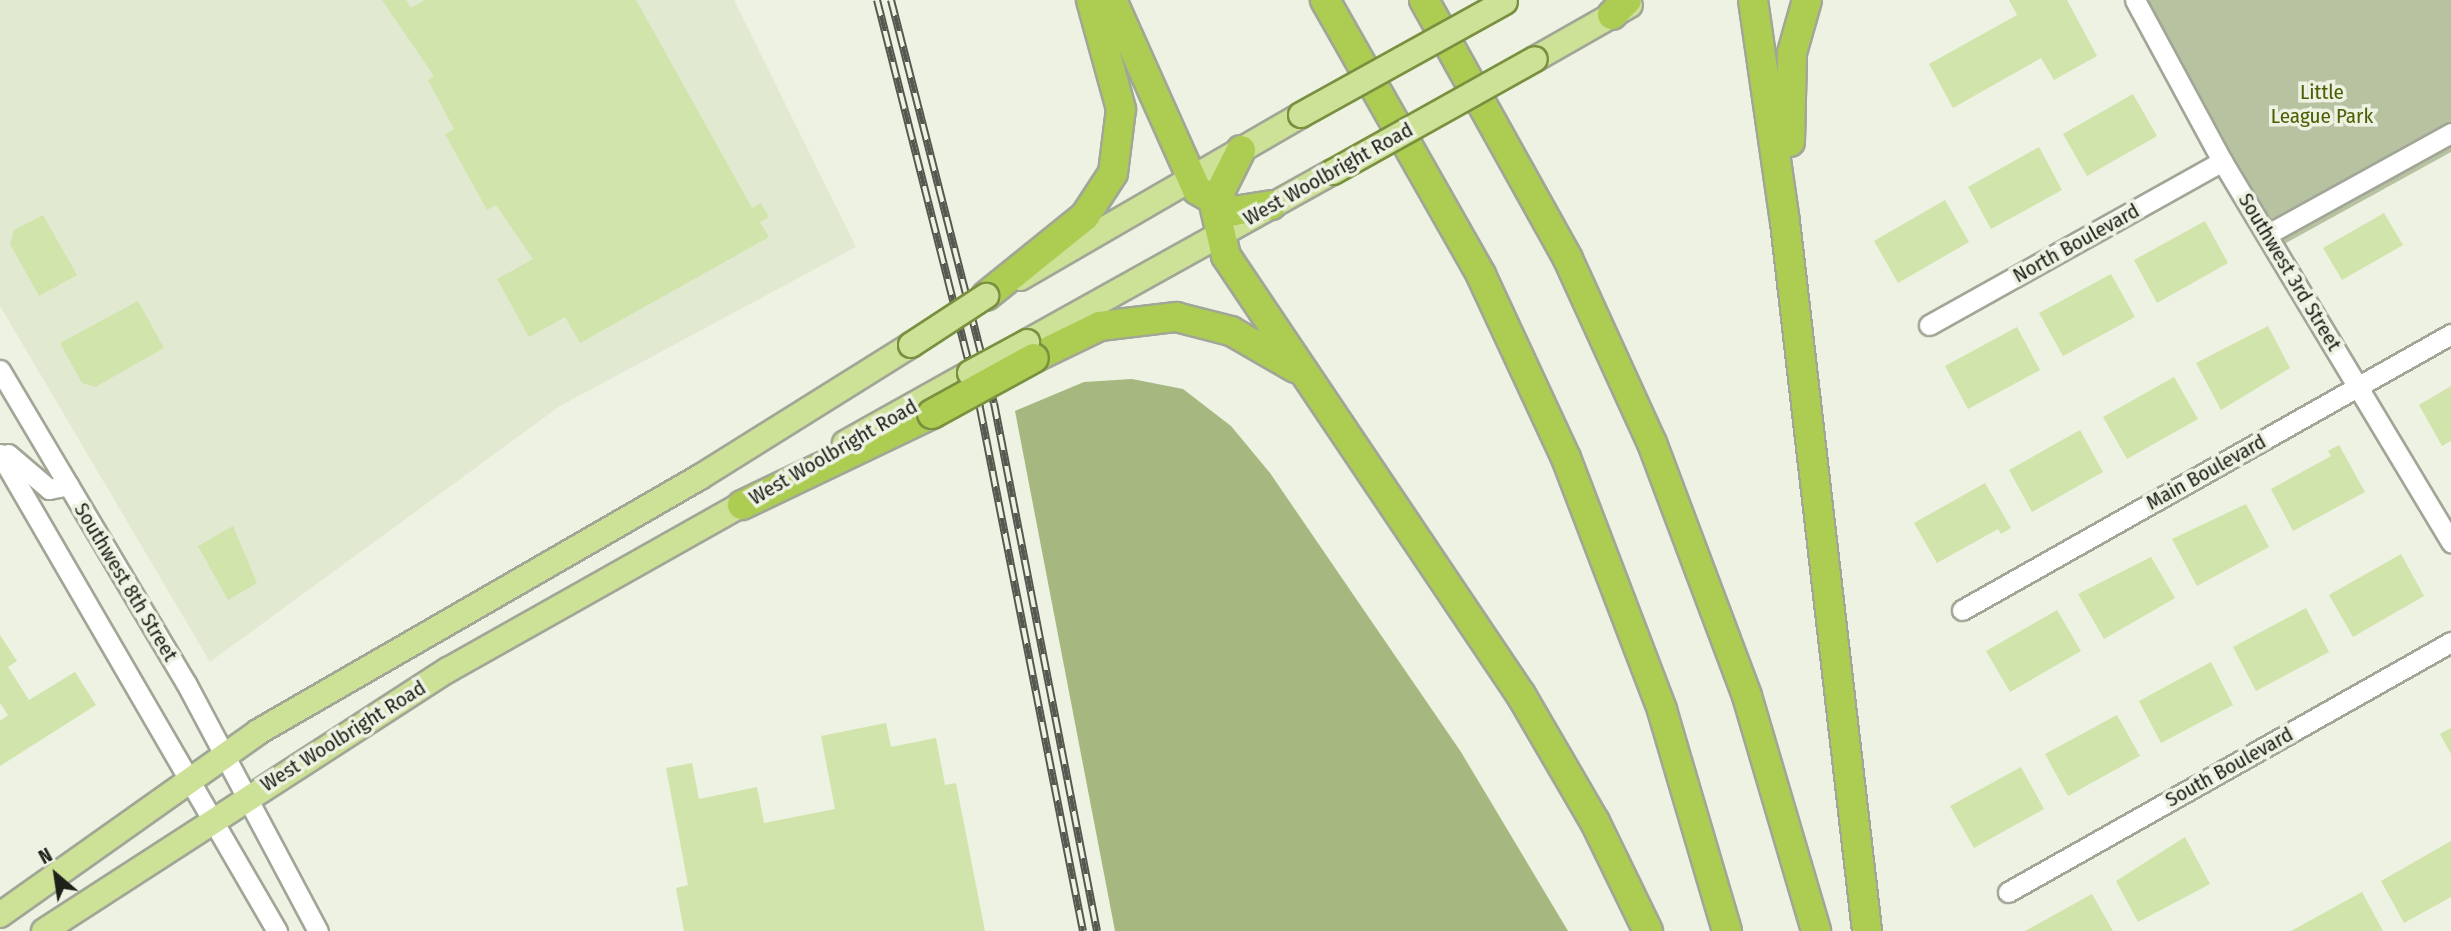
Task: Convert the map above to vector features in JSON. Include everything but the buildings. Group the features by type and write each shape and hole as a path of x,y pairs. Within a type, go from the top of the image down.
{"highway":[{"path":"986,296 1017,276 1085,216 1118,158 1119,94 1091,0"},
{"path":"1112,0 1189,179 1214,204 1245,211 1272,205"},
{"path":"1325,0 1481,275 1566,458 1658,697 1727,931"},
{"path":"1424,0 1568,259 1652,443 1725,631 1816,931"},
{"path":"1753,0 1785,222 1867,931"},
{"path":"1785,222 1789,78 1807,0"},
{"path":"1241,149 1214,204 1218,236 1307,376 1521,695 1595,822 1648,931"},
{"path":"742,505 1031,350 1100,326 1176,317 1231,331 1307,376"}],"main road":[{"name":"West Woolbright Road","path":"1031,350 1218,236 1535,59 1619,8 1640,0"},
{"path":"1017,276 1507,1"},
{"path":"0,915 223,754 700,477 986,296"},
{"name":"West Woolbright Road","path":"44,931 214,818 459,663 742,505"}],"street":[{"name":"Southwest 3rd Street","path":"2135,0 2222,161 2451,542"},
{"path":"2268,234 2451,133"},
{"name":"North Boulevard","path":"1929,325 2222,161"},
{"name":"Main Boulevard","path":"1962,610 2451,334"},
{"name":"Southwest 8th Street","path":"0,370 223,754 318,931"},
{"path":"0,447 49,489 69,485"},
{"name":"Southwest 8th Street","path":"0,454 190,776 277,931"},
{"name":"South Boulevard","path":"2008,892 2451,642"}],"shaded area":[{"path":"0,0 734,0 856,247 560,406 210,662 0,306"}],"green space":[{"name":"Little League Park","path":"2143,0 2451,0 2451,152 2284,244"},
{"path":"1132,379 1183,389 1231,426 1270,473 1461,752 1568,931 1115,931 1015,411 1084,382"}],"railway":[{"path":"877,0 980,408 1083,931"},
{"path":"891,0 994,403 1097,931"}]}
